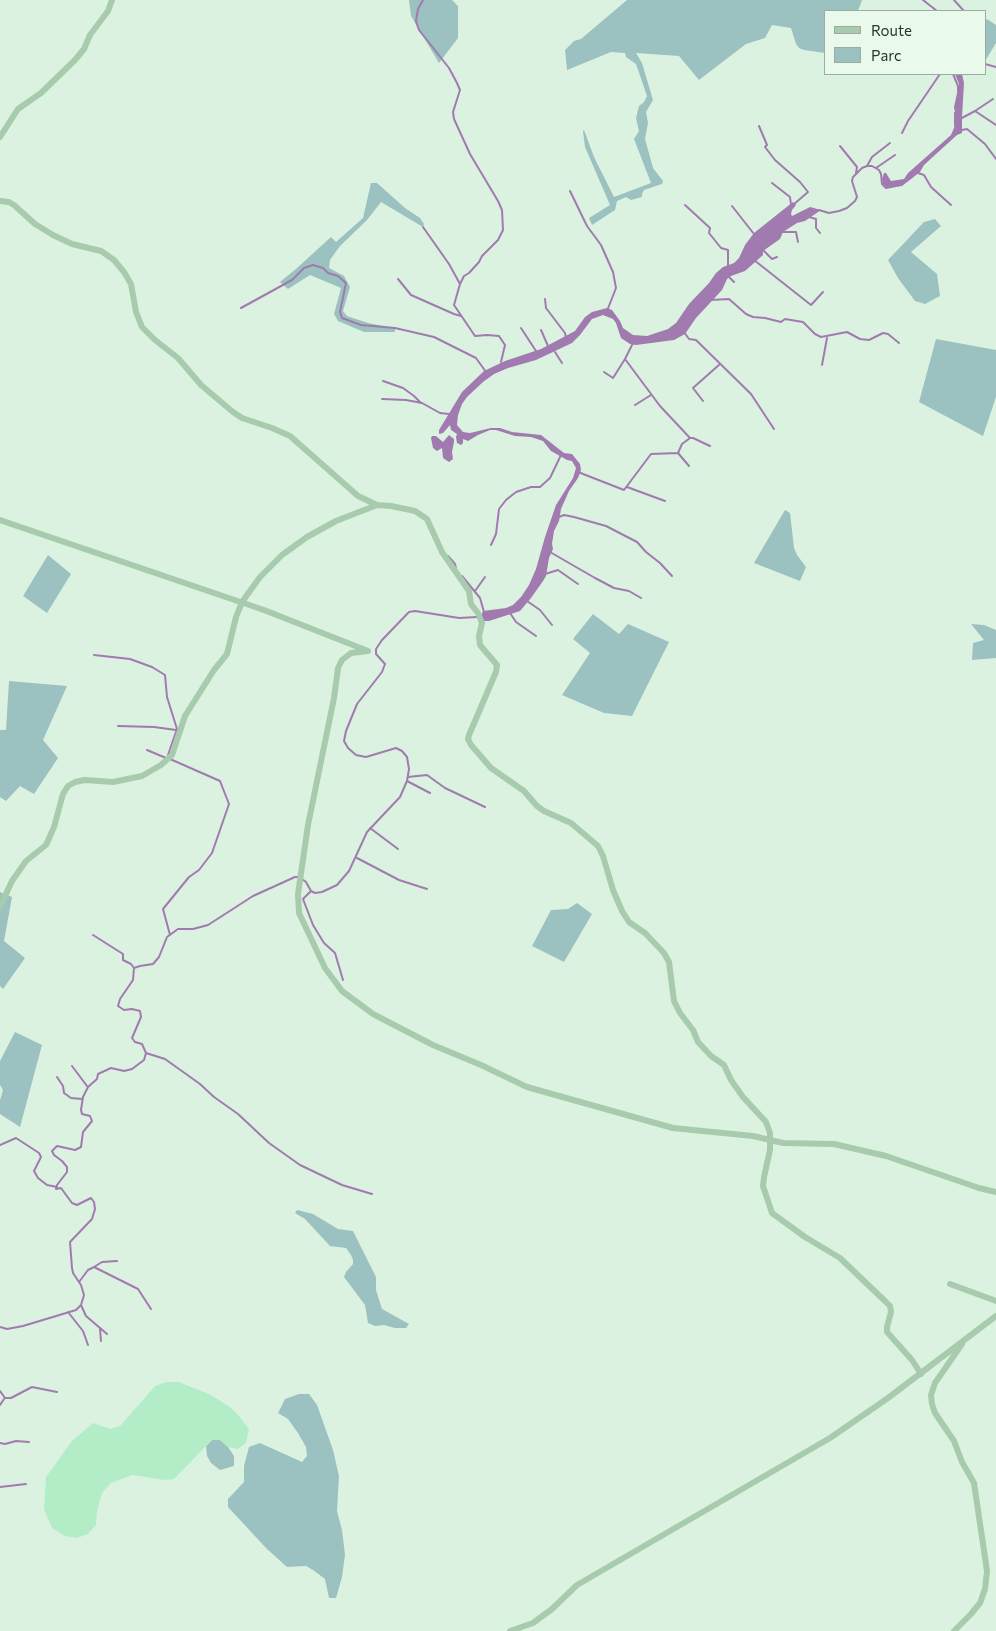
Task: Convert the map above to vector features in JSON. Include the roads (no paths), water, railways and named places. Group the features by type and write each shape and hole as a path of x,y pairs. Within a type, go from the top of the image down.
{"street":[{"path":"0,137 18,109 41,93 80,55 90,35 108,11 112,0"},
{"path":"0,201 9,202 14,205 35,224 52,235 72,244 101,251 114,260 131,284 136,312 142,327 178,358 201,385 232,412 242,418 290,436 358,496 377,505 406,508 415,511 427,519 442,552 469,591 471,604 480,616 482,623 480,645 497,664 496,672 469,735 468,739 471,745 492,768 524,792 537,806 544,811 571,822 598,846 622,912 629,922 645,933 664,953 669,962 674,1001 680,1013 693,1030 698,1042 711,1056 724,1065 731,1080 766,1122 770,1150 763,1186 772,1213 805,1237 840,1258 890,1306 891,1312 886,1327 887,1332 912,1360 921,1374"},
{"path":"0,907 12,880 26,861 46,845 54,827 63,794 68,786 86,780 113,782 142,776 161,765 172,755 185,716 214,670 228,654 236,617 242,602 260,578 282,555 307,537 336,521 377,505"},
{"path":"0,520 242,602 368,651 351,653 342,660 338,668 334,698 308,825 298,894 299,912 325,968 342,991 373,1014 433,1045 527,1087 673,1128 753,1136 783,1143 834,1144 886,1156 996,1192"},
{"path":"950,1284 996,1301"},
{"path":"510,1631 533,1623 552,1609 577,1585 830,1438 921,1374 996,1316"},
{"path":"954,1631 980,1603 985,1589 987,1571 974,1483 962,1462 954,1441 935,1413 931,1395 939,1377 968,1338"}],"waterway":[{"path":"423,0 418,9 416,21 419,30 449,68 457,83 460,90 453,112 454,119 470,154 502,210 503,230 498,240 469,273 464,276 454,305 475,336 499,336 505,345 501,362"},
{"path":"923,0 936,10"},
{"path":"954,0 963,10"},
{"path":"986,64 996,67"},
{"path":"902,133 939,75"},
{"path":"953,75 958,91"},
{"path":"975,111 993,99"},
{"path":"960,119 975,111 996,125"},
{"path":"955,113 955,125"},
{"path":"759,126 767,145 765,147 775,160 800,182 808,192 793,205"},
{"path":"962,130 967,129 985,144 996,159"},
{"path":"867,166 872,157 890,143"},
{"path":"840,146 857,167 856,173"},
{"path":"876,168 895,155"},
{"path":"819,210 829,213 839,211 847,208 855,201 857,197 852,181 853,177 862,168 867,166 872,166 879,170 882,184 886,188 901,185"},
{"path":"918,173 924,175 931,187 951,205"},
{"path":"772,183 790,197 791,205"},
{"path":"570,191 587,226 601,245 613,272 616,288 607,311"},
{"path":"685,205 710,228 709,233 721,248 728,250 728,267"},
{"path":"732,206 754,234"},
{"path":"809,217 816,219 816,228 820,233"},
{"path":"423,227 449,264 460,284"},
{"path":"782,232 796,232 798,242"},
{"path":"762,249 772,259 777,257"},
{"path":"754,260 811,305 823,292"},
{"path":"241,308 292,280 304,268 313,265 338,276 346,283 340,312 342,318 361,325 395,328 434,337 476,358 486,372"},
{"path":"729,277 734,282"},
{"path":"398,279 411,295 461,316"},
{"path":"545,299 546,308 565,333 566,338"},
{"path":"711,300 729,299 746,314 753,317 781,322 785,319 803,322 815,334 821,337 847,332 860,339 869,340 883,333 888,334 899,343"},
{"path":"521,328 536,351"},
{"path":"541,330 548,346"},
{"path":"684,332 689,339 696,340 751,394 774,429"},
{"path":"822,365 827,338"},
{"path":"633,343 625,359 660,406 690,438 710,446"},
{"path":"555,352 562,363"},
{"path":"604,372 613,378 625,359"},
{"path":"703,401 693,388 720,364"},
{"path":"383,381 403,388 421,403"},
{"path":"635,405 651,395"},
{"path":"382,399 422,403 440,413 449,414"},
{"path":"578,472 624,490 651,454 678,453 682,444 690,438"},
{"path":"678,453 689,466"},
{"path":"491,545 496,534 499,509 516,492 531,487 540,487 550,478 561,455"},
{"path":"627,487 665,501"},
{"path":"559,517 564,515 606,526 637,542 672,576"},
{"path":"550,552 614,588 629,591 641,598"},
{"path":"448,556 455,564 456,569"},
{"path":"545,574 558,570 578,584"},
{"path":"462,576 480,598 484,612"},
{"path":"475,591 485,577"},
{"path":"527,601 540,610 552,625"},
{"path":"302,879 311,891 315,893 337,885 349,871 367,832 400,797 407,781 409,769 407,757 402,751 396,748 366,757 356,755 348,748 344,741 357,704 382,672 385,664 376,654 376,649 382,640 409,612 415,611 459,618 477,617"},
{"path":"510,613 516,622 536,636"},
{"path":"94,655 130,659 152,667 165,675 167,697 177,729 168,755"},
{"path":"118,726 176,730"},
{"path":"147,750 166,758"},
{"path":"170,759 220,781 229,804 212,853 199,870 189,877 163,909 170,935"},
{"path":"408,777 427,775 445,788 485,807"},
{"path":"407,781 430,793"},
{"path":"370,828 398,849"},
{"path":"357,858 399,880 427,889"},
{"path":"0,1327 7,1329 23,1326 76,1310 81,1305 84,1295 81,1285 73,1273 70,1242 92,1219 95,1209 94,1202 91,1198 77,1205 72,1203 61,1188 56,1189 67,1172 67,1167 52,1151 57,1146 75,1150 81,1147 83,1132 92,1121 90,1116 82,1114 83,1097 88,1087 97,1079 98,1074 111,1068 124,1071 132,1069 144,1060 146,1053 142,1044 135,1042 132,1038 141,1017 140,1011 124,1010 118,1006 120,999 133,980 134,968 153,964 159,957 167,937 178,929 193,929 208,925 253,896 298,877"},
{"path":"311,891 303,899 313,925 324,943 335,953 343,980"},
{"path":"93,935 123,954 123,960 134,968"},
{"path":"146,1053 165,1059 200,1084 214,1097 238,1114 269,1143 300,1165 342,1185 372,1194"},
{"path":"72,1066 87,1086"},
{"path":"57,1077 63,1086 64,1093 71,1098 82,1099"},
{"path":"0,1145 16,1138 39,1153 41,1157 34,1171 38,1178 47,1185 57,1187"},
{"path":"94,1267 102,1262 117,1261"},
{"path":"79,1282 88,1270 94,1267 138,1289 151,1309"},
{"path":"81,1305 86,1316 107,1334"},
{"path":"68,1312 83,1331 88,1345"},
{"path":"100,1329 101,1341"},
{"path":"0,1391 5,1398 11,1398 32,1387 57,1392"},
{"path":"0,1405 4,1399"},
{"path":"0,1443 29,1442"},
{"path":"0,1487 26,1484"}]}
